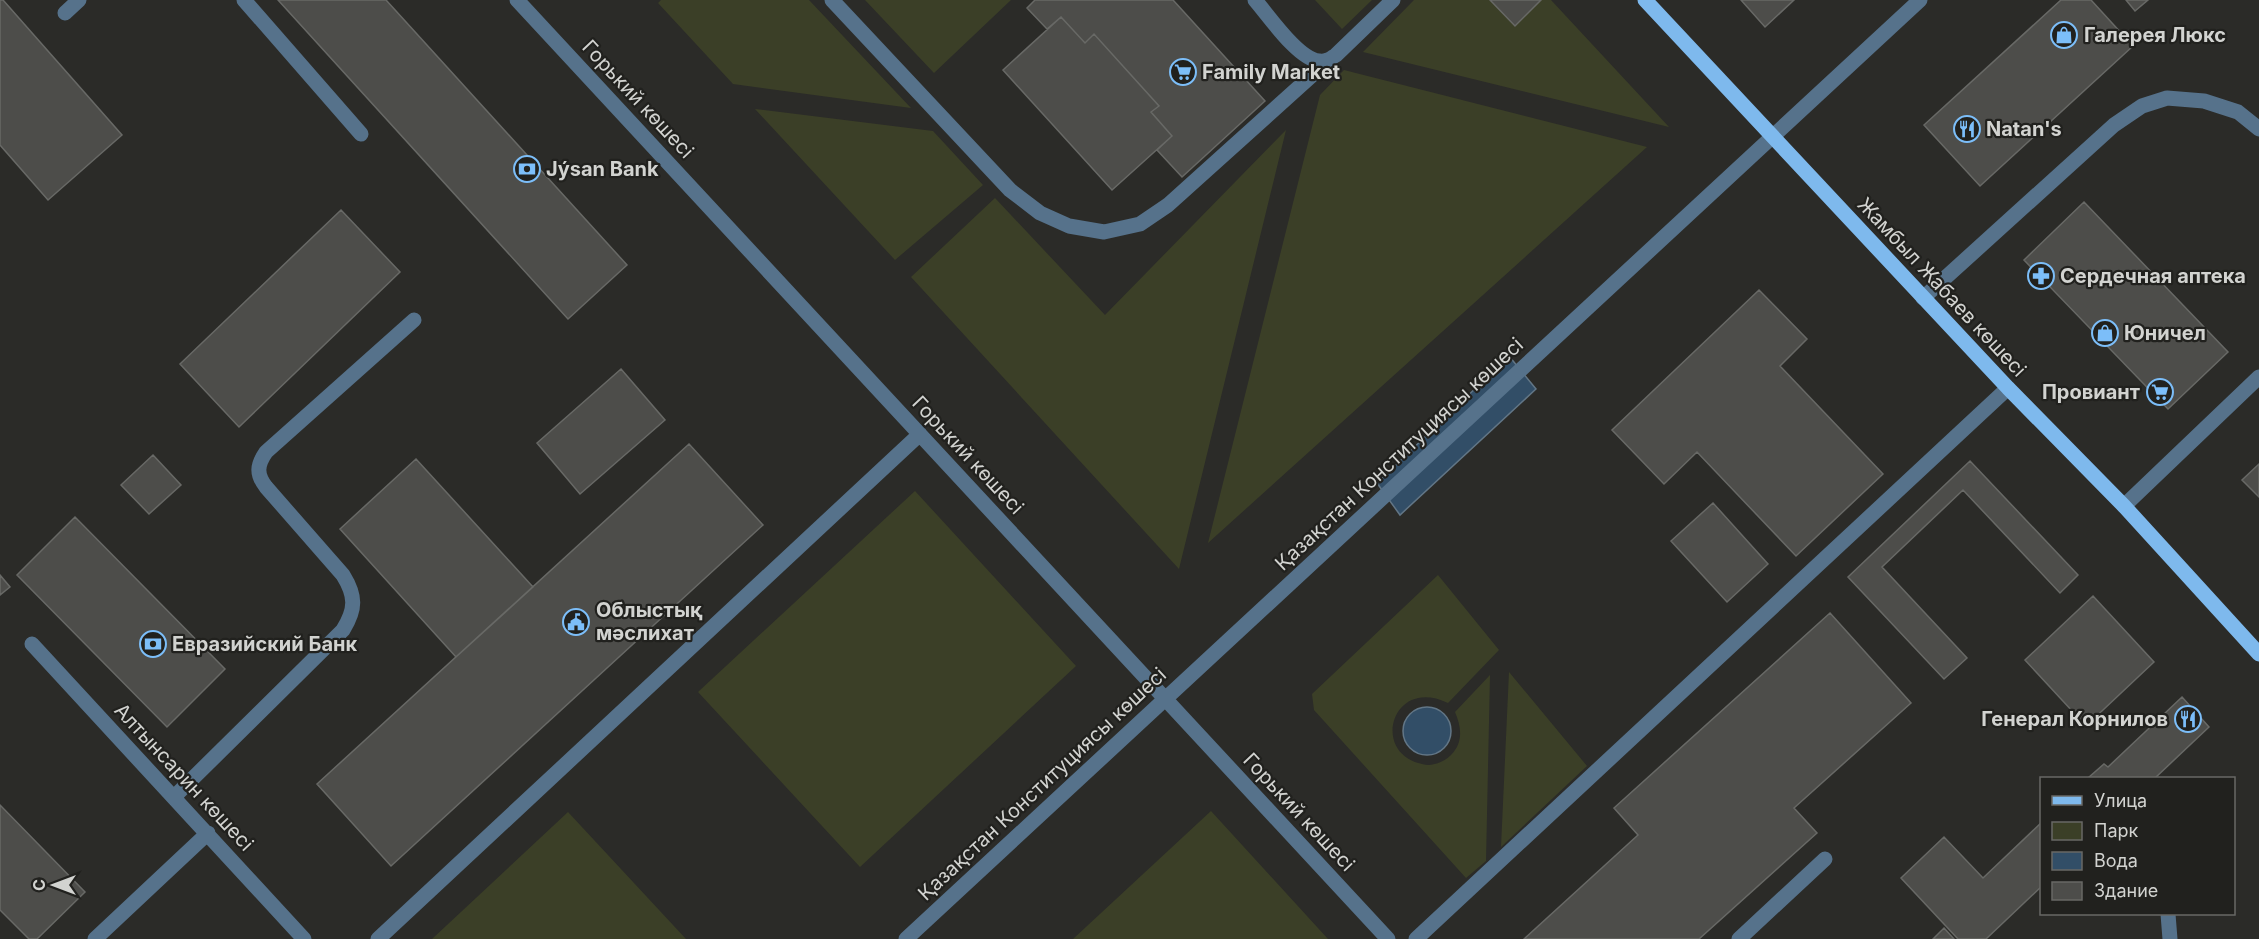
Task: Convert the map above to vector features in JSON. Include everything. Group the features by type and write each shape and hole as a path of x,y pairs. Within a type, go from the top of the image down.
{"main road":[{"name":"Жамбыл Жабаев көшесі","path":"1645,0 2008,388 2124,506 2259,654"}],"street":[{"path":"65,13 79,0"},
{"path":"244,0 361,134"},
{"name":"Горький көшесі","path":"517,0 1388,939"},
{"path":"832,0 1010,190 1040,213 1059,222 1104,232 1140,224 1168,205 1393,0"},
{"path":"1255,0 1303,54 1320,62 1329,60"},
{"name":"Қазақстан Конституциясы көшесі","path":"906,939 1920,0"},
{"path":"1923,298 2114,125 2142,106 2167,98 2204,101 2238,112 2259,129"},
{"path":"174,797 343,630 351,617 353,603 351,588 343,575 260,479 258,470 260,460 266,452 414,320"},
{"path":"2124,506 2259,378"},
{"path":"1416,939 2008,388"},
{"path":"378,939 920,434"},
{"name":"Алтынсарин көшесі","path":"32,644 304,939"},
{"path":"95,939 208,833"},
{"path":"1739,939 1825,859"},
{"path":"2168,915 2170,939"}],"green space":[{"path":"661,0 809,0 911,108 733,84 658,3"},
{"path":"865,0 1011,0 934,73"},
{"path":"1315,0 1372,0 1342,29"},
{"path":"1414,0 1490,0 1515,26 1541,0 1551,0 1669,127 1363,52"},
{"path":"1344,70 1647,147 1208,543 1320,95"},
{"path":"755,109 933,131 983,185 895,260"},
{"path":"1286,130 1179,569 911,277 995,198 1105,315"},
{"path":"915,491 1076,666 860,867 698,692"},
{"path":"1438,575 1499,650 1448,703 1429,697 1413,700 1401,708 1394,719 1393,733 1396,746 1406,757 1426,765 1445,760 1455,750 1460,739 1460,728 1455,712 1490,675 1486,861 1466,878 1314,710 1312,694"},
{"path":"1509,672 1587,766 1501,847"},
{"path":"1211,811 1328,939 1073,939"},
{"path":"568,812 686,939 432,939"}],"water":[{"path":"1509,356 1536,389 1400,515 1377,483"},
{"path":"1427,707 1444,714 1451,731 1444,748 1427,755 1410,748 1403,731 1410,714"}],"building":[{"path":"0,0 3,0 122,135 48,200 0,145"},
{"path":"278,0 386,0 627,265 568,319"},
{"name":"Family Мarket","path":"1035,0 1173,0 1265,101 1182,177 1157,150 1172,136 1151,112 1159,106 1094,34 1085,43 1061,17 1047,29 1027,8"},
{"path":"1490,0 1541,0 1515,26"},
{"path":"1741,0 1794,0 1765,27"},
{"path":"2061,0 2091,0 2133,46 1980,186 1924,125"},
{"path":"2126,0 2148,0 2135,11"},
{"path":"1061,17 1085,43 1094,34 1159,106 1151,112 1172,136 1112,190 1003,70"},
{"path":"2084,202 2228,352 2168,409 2024,260"},
{"path":"341,210 400,272 239,427 180,364"},
{"path":"1759,290 1807,339 1780,366 1883,474 1796,556 1697,452 1664,484 1612,430"},
{"path":"621,369 665,420 580,494 537,443"},
{"name":"Облыстық мәслихат","path":"689,444 763,525 391,866 317,784"},
{"path":"153,455 181,485 149,514 121,485"},
{"path":"416,459 533,587 456,657 340,529"},
{"path":"1970,461 2078,575 2060,593 1963,490 1882,567 1967,658 1944,679 1848,577"},
{"path":"2259,464 2259,497 2242,480"},
{"path":"1713,503 1768,564 1727,602 1671,541"},
{"path":"75,517 225,669 167,727 17,575"},
{"path":"0,575 10,587 0,595"},
{"path":"2093,596 2154,662 2086,726 2025,660"},
{"path":"1830,613 1911,703 1794,808 1817,833 1699,939 1524,939 1638,835 1614,808"},
{"path":"2182,697 2209,727 2156,777 2089,777 2104,764 2108,767"},
{"path":"0,805 85,892 37,939 29,939 0,910"},
{"path":"2040,824 2040,888 1986,939 1958,939 1901,878 1944,837 1983,878"},
{"path":"1944,928 1954,939 1933,939"}],"place":[{"name":"Галерея Люкс","path":"2064,35"},
{"name":"Family Мarket","path":"1183,72"},
{"name":"Natan's","path":"1967,129"},
{"name":"Jýsan Bank","path":"527,169"},
{"name":"Сердечная аптека","path":"2041,276"},
{"name":"Юничел","path":"2105,333"},
{"name":"Провиант","path":"2160,392"},
{"name":"Облыстық мәслихат","path":"576,622"},
{"name":"Евразийский Банк","path":"153,644"},
{"name":"Генерал Корнилов","path":"2188,719"}]}
